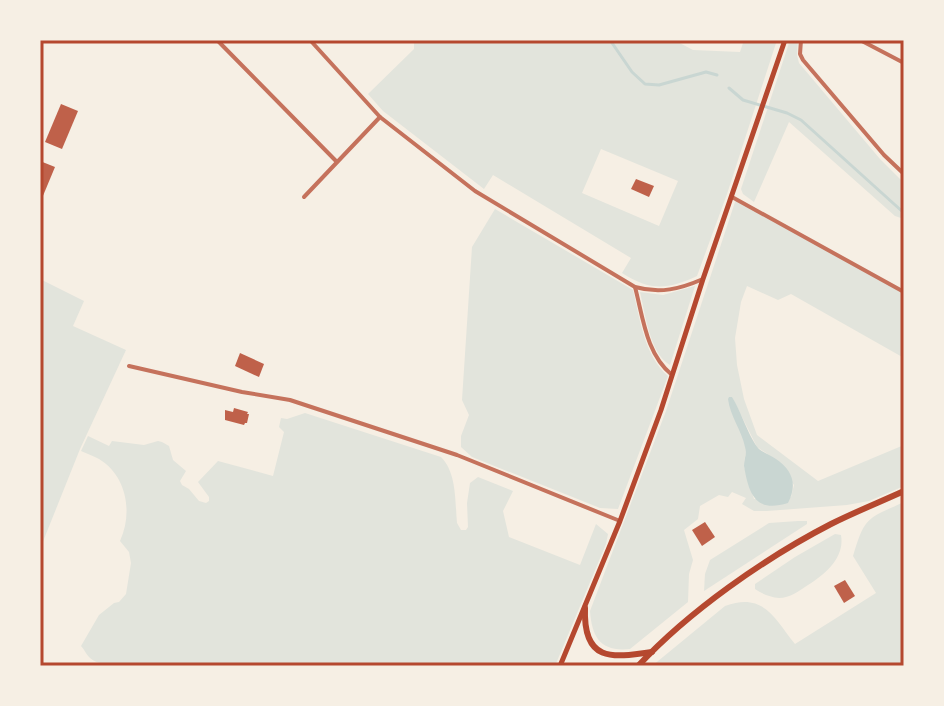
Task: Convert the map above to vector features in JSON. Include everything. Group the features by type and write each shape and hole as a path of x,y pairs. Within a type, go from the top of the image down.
{"highway":[{"path":"638,666 713,600 787,550 829,525 904,491"},
{"path":"585,608 587,635 598,650 619,657 652,652"}],"main road":[{"path":"560,666 620,521 673,376 785,40"}],"street":[{"path":"217,40 336,161"},
{"path":"310,40 380,117 475,191 635,287 670,290 703,279"},
{"path":"801,40 803,60 904,174"},
{"path":"860,40 904,63"},
{"path":"304,197 380,117"},
{"path":"732,197 904,292"},
{"path":"635,287 649,342 661,364 673,376"},
{"path":"129,366 290,400 457,455 620,521"}],"shaded area":[{"path":"414,40 674,40 693,50 740,52 744,40 777,40 697,276 667,286 650,286 622,273 631,258 493,175 484,189 383,111 368,94 414,49","holes":["601,149 678,181 659,226 582,193"]},
{"path":"790,40 798,40 799,63 904,183 904,219 895,216 789,122 754,202 743,194 741,189"},
{"path":"736,199 904,292 904,358 791,294 778,300 747,286 735,338 744,399 757,435 818,481 904,445 904,486 869,501 767,511 754,511 742,504 746,498 732,492 728,497 719,495 700,506 698,519 684,530 693,560 688,602 630,649 612,648 596,636 590,611 666,411","holes":["732,397 757,447 772,457 794,485 791,497 754,499 744,466 746,448"]},
{"path":"495,209 633,290 648,347 668,376 618,509 600,508 472,457 461,447 461,436 469,415 462,400 472,247"},
{"path":"40,279 84,301 73,326 126,350 80,449 40,549"},
{"path":"695,286 670,365 663,360 653,343 640,292 663,295"},
{"path":"729,397 732,397 759,449 782,463 792,478 793,490 788,503 768,506 752,493 744,466 745,447"},
{"path":"305,413 441,457 453,479 457,523 461,530 468,527 470,483 478,477 513,491 503,511 509,537 580,565 596,524 608,534 555,666 129,666 98,662 89,657 81,646 99,615 126,594 131,563 129,552 120,541 126,519 125,496 116,475 108,466 81,451 88,436 109,446 112,441 144,445 162,442 169,446 173,460 186,471 180,481 182,485 199,501 206,503 209,497 198,482 218,461 273,476 284,432 279,427 281,418"},
{"path":"904,502 904,666 652,666 725,606 749,602 759,605 774,617 795,644 876,593 853,556 869,520"},
{"path":"807,521 807,524 704,591 710,560 769,523"},
{"path":"835,534 841,535 837,558 814,581 783,598 755,589 755,584"}],"building":[{"path":"61,104 78,111 62,149 45,142"},
{"path":"40,161 55,167 40,203"},
{"path":"636,179 654,186 649,197 631,189"},
{"path":"240,353 264,364 259,377 235,366"},
{"path":"234,408 248,412 247,423 225,420 225,410 233,412"},
{"path":"705,522 715,537 702,546 692,530"},
{"path":"845,580 855,596 844,603 834,586"}],"waterway":[{"path":"610,40 632,72 645,84 659,85 706,72 717,75"},
{"path":"729,88 743,100 801,120 904,213"}]}
